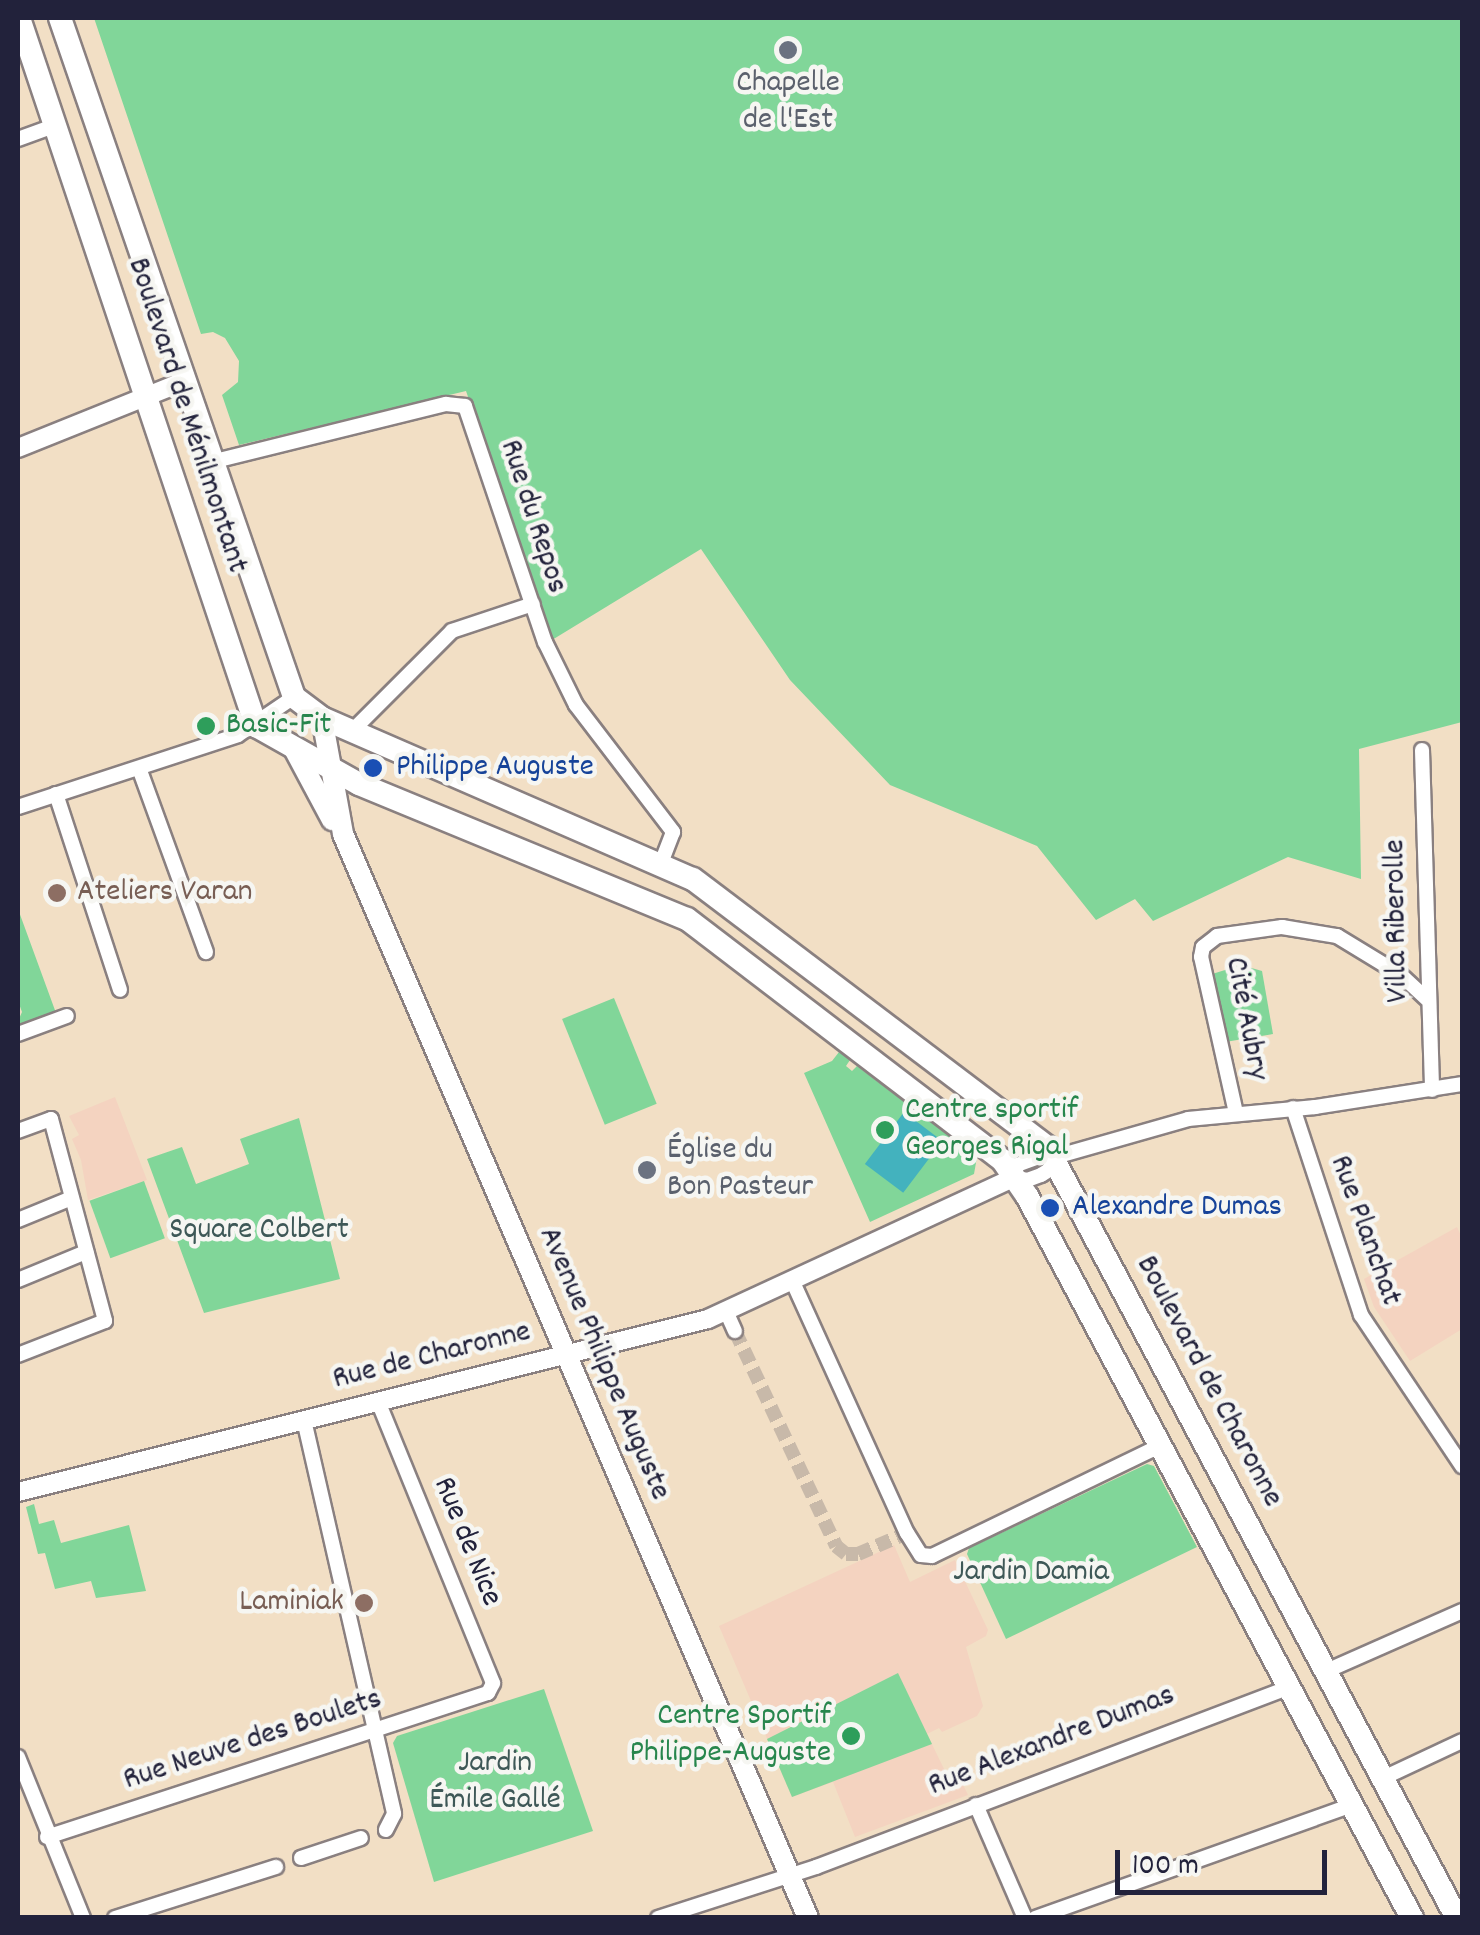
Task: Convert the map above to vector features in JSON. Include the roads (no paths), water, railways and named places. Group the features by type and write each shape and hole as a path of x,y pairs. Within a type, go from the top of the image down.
{"main road":[{"name":"Boulevard de Ménilmontant","path":"19,18 256,726"},
{"name":"Boulevard de Ménilmontant","path":"60,18 294,697"},
{"path":"54,126 93,114"},
{"name":"Boulevard de Charonne","path":"294,697 322,718 708,888 1055,1157 1457,1918"},
{"name":"Avenue Philippe Auguste","path":"322,718 343,834"},
{"path":"256,726 359,784 686,919 997,1155 1015,1177 1412,1918"},
{"name":"Avenue Philippe Auguste","path":"293,747 343,834 808,1918"},
{"path":"686,919 708,888"},
{"name":"Rue Alexandre Dumas","path":"1290,1687 1324,1672"}],"street":[{"path":"18,138 54,126"},
{"path":"18,448 185,381"},
{"name":"Rue du Repos","path":"211,462 461,404 468,410 545,642 576,705 673,832 660,866"},
{"path":"352,731 452,630 533,604"},
{"path":"18,807 256,726 294,697"},
{"name":"Villa Riberolle","path":"1422,750 1432,1090"},
{"path":"139,768 206,952"},
{"path":"56,794 120,990"},
{"name":"Cité Aubry","path":"1236,1112 1201,957 1203,947 1216,936 1282,928 1338,936 1388,966 1427,1000"},
{"path":"18,1034 67,1016"},
{"name":"Rue de Charonne","path":"18,1492 726,1311 1015,1177 1027,1180 1041,1175 1049,1170 1055,1157 1188,1119 1462,1084"},
{"name":"Rue Planchat","path":"1293,1108 1361,1315 1462,1466"},
{"path":"18,1130 51,1119 105,1320 18,1356"},
{"path":"18,1220 72,1198"},
{"path":"18,1280 86,1252"},
{"path":"792,1280 907,1534 920,1554 932,1556 1160,1446"},
{"path":"726,1311 736,1331"},
{"name":"Rue de Nice","path":"378,1401 493,1683 488,1693 476,1697"},
{"path":"304,1420 394,1814 386,1830"},
{"name":"Rue Alexandre Dumas","path":"1324,1672 1462,1611"},
{"name":"Rue Alexandre Dumas","path":"658,1918 790,1876 1290,1687"},
{"name":"Rue Neuve des Boulets","path":"48,1837 476,1697"},
{"path":"1381,1779 1462,1741"},
{"path":"18,1757 83,1918"},
{"path":"976,1805 1025,1918"},
{"path":"1035,1918 1353,1805"},
{"path":"301,1858 361,1838"},
{"path":"116,1918 276,1867"}],"water":[{"path":"904,1112 942,1141 903,1193 865,1164"}],"tunnel":[{"path":"735,1331 836,1546 846,1554 858,1554 907,1533"}],"place":[{"name":"Chapelle de l'Est","path":"788,50"},
{"name":"Basic-Fit","path":"206,726"},
{"name":"Philippe Auguste","path":"373,768"},
{"name":"Ateliers Varan","path":"57,893"},
{"name":"Centre sportif Georges Rigal","path":"885,1130"},
{"name":"Église du Bon Pasteur","path":"647,1170"},
{"name":"Alexandre Dumas","path":"1050,1208"},
{"name":"Laminiak","path":"364,1603"},
{"name":"Centre Sportif Philippe-Auguste","path":"851,1736"}],"park label":[{"name":"Square Colbert","path":"259,1231"},
{"name":"Jardin Damia","path":"1031,1573"},
{"name":"Jardin Émile Gallé","path":"495,1784"}]}
